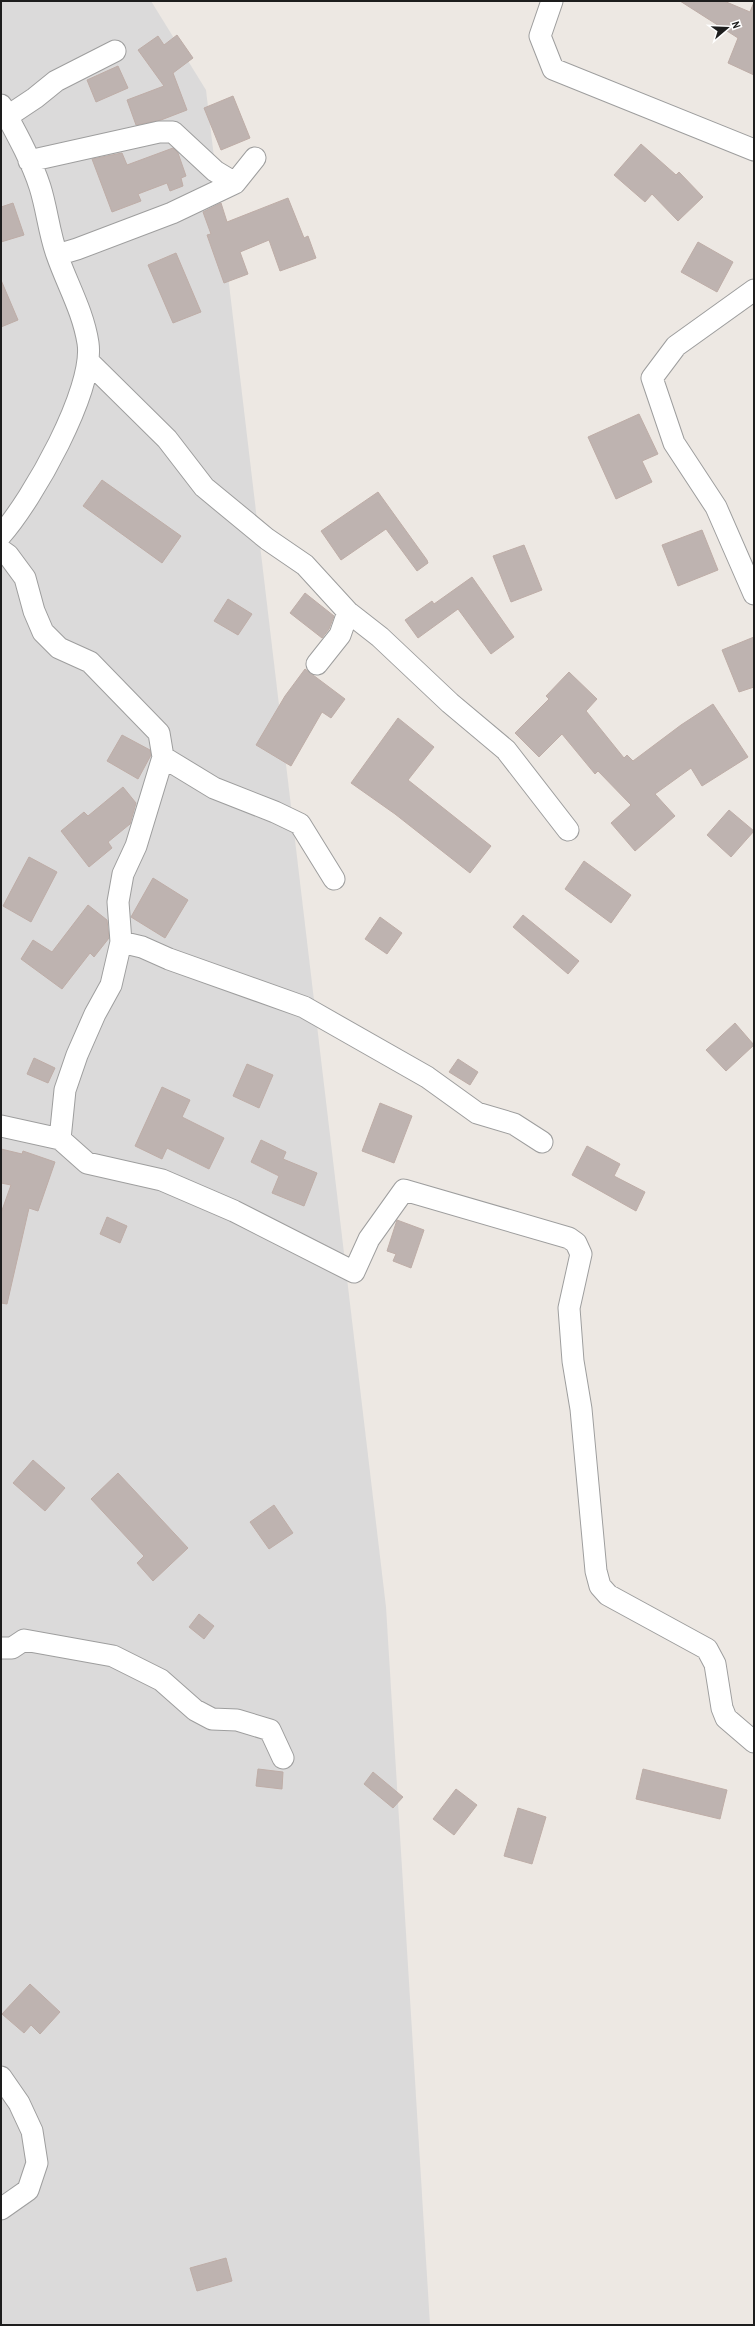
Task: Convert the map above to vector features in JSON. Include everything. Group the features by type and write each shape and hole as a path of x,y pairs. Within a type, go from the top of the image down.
{"street":[{"path":"552,1 540,36 553,69 754,150"},
{"path":"3,108 8,116 35,98 56,81 115,51"},
{"path":"1,535 40,478 64,433 89,362 88,343 75,296 57,255 40,187 3,108"},
{"path":"29,161 159,132 173,132 215,171 235,182"},
{"path":"57,255 77,249 172,213 235,182 255,158"},
{"path":"754,290 676,346 652,378 674,443 716,507 754,594"},
{"path":"89,362 167,439 204,487 267,539 305,565 348,612 380,637 450,703 506,750 568,830"},
{"path":"1,550 8,555 25,578 34,611 43,632 59,648 90,662 159,733 163,757 136,846 123,874 118,902 121,942 111,985 92,1021 77,1055 65,1090 60,1139"},
{"path":"317,664 340,635 348,612"},
{"path":"163,757 214,788 275,812 300,824 334,879"},
{"path":"121,942 142,947 169,960 304,1007 427,1077 477,1113 514,1124 542,1142"},
{"path":"1,1126 60,1139 87,1163 162,1180 234,1211 354,1272 369,1239 404,1190 569,1238 576,1243 581,1254 569,1308 572,1362 581,1410 592,1534 600,1586 608,1595 707,1649 715,1664 722,1708 726,1718 754,1742"},
{"path":"1,1648 12,1648 24,1640 113,1656 161,1680 195,1710 212,1719 237,1720 270,1730 283,1758"},
{"path":"1,2077 19,2103 32,2131 37,2163 28,2190 1,2209"}],"shaded area":[{"path":"1,1 151,1 206,90 386,1607 430,2325 1,2325"}],"building":[{"path":"680,1 724,1 750,12 754,2 754,75 728,63 738,38"},
{"path":"177,35 193,58 173,73 187,110 161,120 136,125 127,100 164,86 138,50 158,36 164,45"},
{"path":"118,66 128,88 96,102 87,80"},
{"path":"233,96 250,138 221,150 204,108"},
{"path":"641,144 676,175 679,172 703,197 678,221 652,194 645,202 614,175"},
{"path":"173,148 178,153 186,176 181,178 183,186 170,191 167,183 138,194 141,201 112,212 92,159 122,153 127,165"},
{"path":"288,198 304,238 308,236 316,258 280,271 269,240 240,252 248,274 224,283 207,235 211,234 203,212 221,203 227,222"},
{"path":"13,203 24,235 1,242 1,207"},
{"path":"698,242 733,262 717,292 681,272"},
{"path":"176,253 201,312 173,323 148,265"},
{"path":"1,280 18,320 1,327"},
{"path":"639,414 658,454 642,461 652,482 616,499 588,437"},
{"path":"102,480 181,536 162,563 83,506"},
{"path":"378,492 427,560 428,563 417,571 386,529 341,560 321,531"},
{"path":"702,530 718,570 678,586 662,545"},
{"path":"524,545 542,590 511,602 493,556"},
{"path":"472,577 514,637 491,654 458,609 418,638 405,620 432,601 434,604"},
{"path":"305,593 334,616 329,629 322,638 290,613"},
{"path":"228,599 252,614 238,635 214,621"},
{"path":"754,637 754,687 739,692 722,650"},
{"path":"305,669 345,699 331,718 322,712 291,766 256,745 285,696"},
{"path":"569,672 597,699 586,711 624,758 627,755 633,761 681,725 713,704 748,757 702,786 691,768 655,794 675,816 635,851 611,823 631,805 598,771 595,774 562,734 539,757 515,733 549,699 546,696"},
{"path":"398,718 434,747 408,780 491,846 470,873 395,814 351,783"},
{"path":"122,735 150,750 151,755 138,779 107,761"},
{"path":"123,787 136,803 130,824 108,842 112,848 89,867 61,831 84,812 88,816"},
{"path":"729,810 754,831 731,857 707,835"},
{"path":"29,857 57,872 31,922 3,906"},
{"path":"584,861 631,895 611,923 565,889"},
{"path":"153,878 188,900 165,938 131,917"},
{"path":"88,905 107,920 109,938 94,957 90,953 62,989 21,959 33,940 52,952"},
{"path":"523,915 579,961 568,974 513,927"},
{"path":"380,917 402,933 387,954 365,939"},
{"path":"735,1023 754,1045 726,1071 706,1050"},
{"path":"34,1058 55,1068 48,1083 27,1074"},
{"path":"458,1059 478,1072 470,1085 449,1072"},
{"path":"247,1064 273,1075 259,1108 233,1096"},
{"path":"162,1087 190,1100 182,1117 224,1138 209,1169 167,1148 162,1159 135,1146"},
{"path":"380,1103 412,1116 394,1163 362,1151"},
{"path":"261,1140 286,1152 283,1159 317,1173 304,1206 272,1193 279,1176 251,1162"},
{"path":"587,1146 620,1164 614,1176 645,1192 636,1211 572,1175"},
{"path":"1,1149 22,1154 23,1151 55,1162 38,1211 29,1208 7,1304 1,1303 1,1213 11,1185 1,1183"},
{"path":"107,1217 127,1226 120,1243 100,1234"},
{"path":"397,1220 424,1230 411,1268 393,1261 396,1254 387,1251"},
{"path":"33,1460 65,1488 45,1511 13,1483"},
{"path":"118,1473 188,1548 153,1581 137,1563 144,1556 91,1499"},
{"path":"274,1505 293,1533 269,1549 250,1522"},
{"path":"199,1614 214,1626 204,1639 189,1627"},
{"path":"258,1769 283,1772 282,1789 256,1786"},
{"path":"643,1769 727,1790 720,1819 636,1799"},
{"path":"373,1772 403,1797 393,1808 364,1784"},
{"path":"456,1789 477,1805 454,1835 433,1819"},
{"path":"518,1808 546,1817 532,1864 504,1856"},
{"path":"30,1984 60,2012 40,2034 31,2025 24,2033 2,2014"},
{"path":"226,2258 232,2281 197,2291 190,2268"}]}
